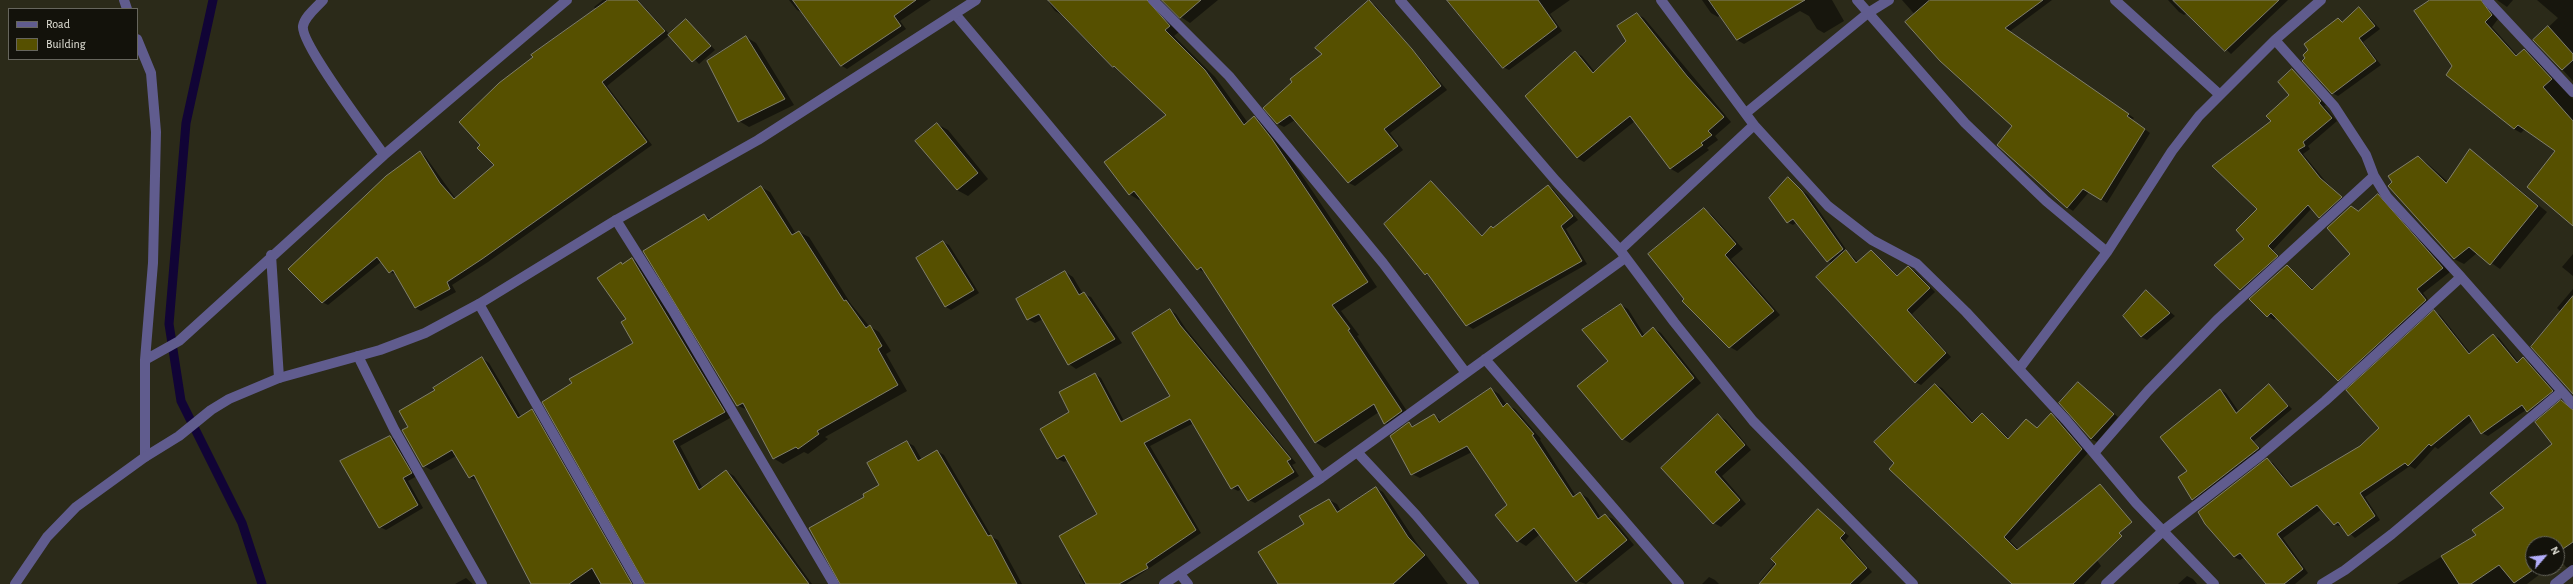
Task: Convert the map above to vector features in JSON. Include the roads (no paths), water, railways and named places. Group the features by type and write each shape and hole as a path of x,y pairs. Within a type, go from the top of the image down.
{"street":[{"path":"323,0 305,20 303,27 304,37 316,60 384,155"},
{"path":"145,360 179,341 384,155 566,0"},
{"path":"15,584 47,537 76,507 145,456 179,436 211,410 235,396 279,378 358,356 425,333 479,304 616,220 758,140 976,0"},
{"path":"1153,0 1229,76 1383,263 1466,373"},
{"path":"1400,0 1556,181 1623,254 1754,421 1913,584"},
{"path":"1661,0 1754,125 1828,206 1872,240 1917,264 2019,369 2094,453 2136,503 2164,530 2214,584"},
{"path":"1857,0 1965,123 2046,201 2107,252"},
{"path":"1746,113 1868,13 1889,0"},
{"path":"2115,0 2220,95"},
{"path":"2019,369 2107,252 2172,151 2199,116 2275,40 2322,0"},
{"path":"2487,0 2573,92"},
{"path":"955,14 1148,245 1283,423 1321,478"},
{"path":"2275,40 2334,106 2366,155 2374,176 2387,197 2461,277 2573,404"},
{"path":"138,42 151,73 156,132 153,263 145,360 145,456"},
{"path":"1164,584 1358,452 1485,359 1623,254 1754,125"},
{"path":"2094,453 2148,391 2217,320 2374,176"},
{"path":"616,220 672,309 834,584"},
{"path":"272,255 279,378"},
{"path":"2106,584 2164,530 2296,425 2461,277"},
{"path":"479,304 639,584"},
{"path":"358,356 394,429 482,584"},
{"path":"1485,359 1679,584"},
{"path":"2322,584 2345,570 2392,534 2561,392"},
{"path":"1358,452 1416,515 1474,584"},
{"path":"2555,584 2573,570"},
{"path":"1180,574 1188,584"}],"waterway":[{"path":"213,0 186,123 169,324 181,401 242,523 262,584"}]}
